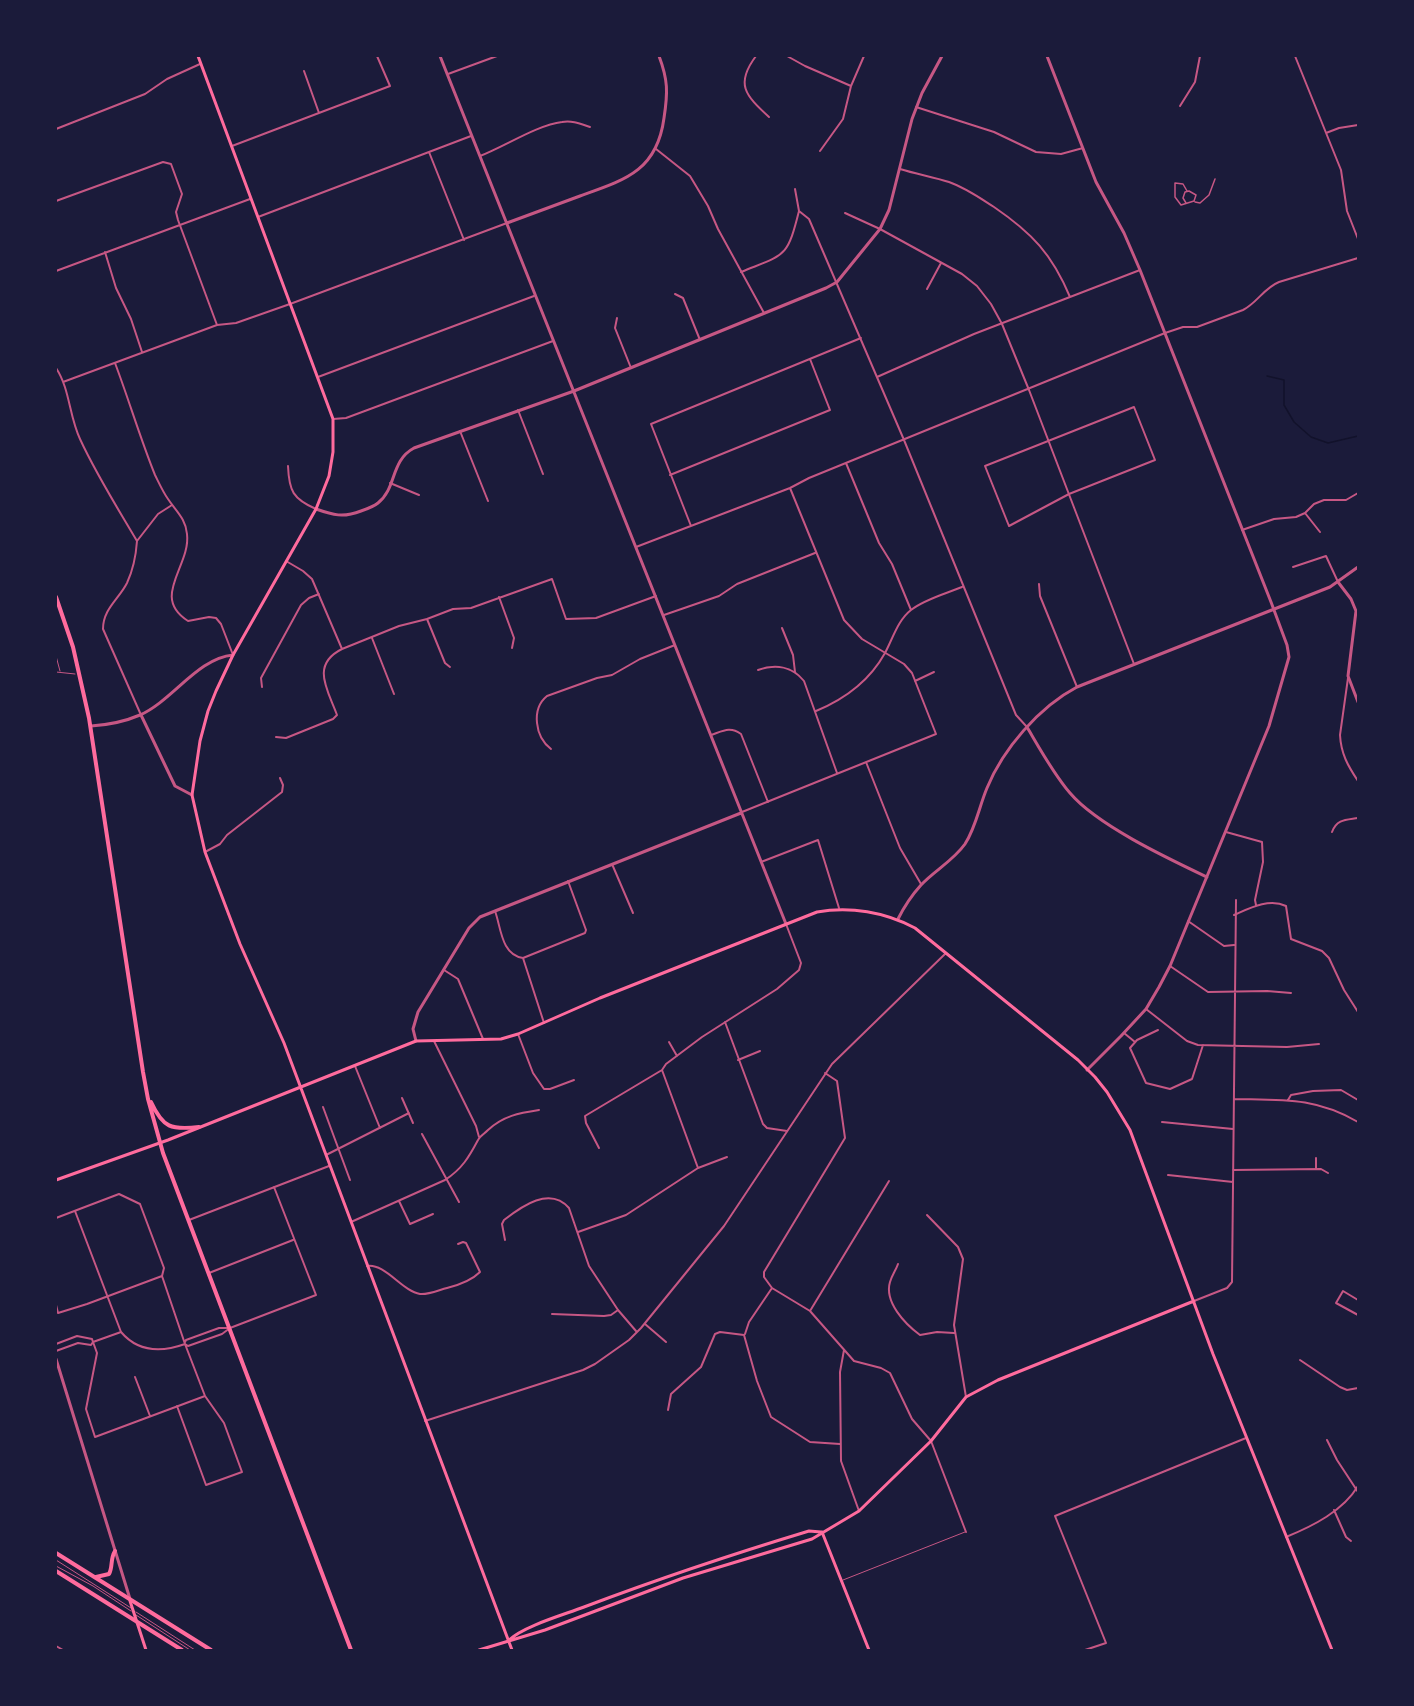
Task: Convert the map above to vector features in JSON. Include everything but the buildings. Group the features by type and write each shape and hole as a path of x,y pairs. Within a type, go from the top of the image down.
{"main road":[{"path":"198,56 333,419 333,452 329,476 316,509 233,655 208,711 200,741 192,795 205,852 240,944 284,1043 512,1650"},
{"path":"56,597 72,644 91,726 147,1093 160,1143 351,1650"},
{"path":"56,1179 160,1143 416,1041 501,1039 518,1034 817,912 839,908 898,919 915,928 1087,1070 1107,1092 1130,1130 1246,1438 1332,1650"},
{"path":"147,1093 158,1116 166,1125 178,1128 199,1127"},
{"path":"479,1650 517,1640 683,1578 812,1539 859,1511 931,1441 966,1397 998,1380 1194,1301"},
{"path":"507,1641 515,1634 679,1571 809,1531 822,1532"},
{"path":"822,1532 869,1650"},
{"path":"93,1576 98,1578 109,1574 111,1557 115,1551"},
{"path":"56,1553 211,1650"},
{"path":"56,1571 182,1650"},
{"path":"130,1599 146,1650"},
{"path":"171,1650 182,1650"}],"street":[{"path":"231,146 390,86 377,56"},
{"path":"440,56 664,615 801,966 777,989 725,1022 666,1064 662,1070 585,1116 599,1148"},
{"path":"448,74 497,56"},
{"path":"63,382 217,325 236,323 290,304 623,180 644,164 656,149 662,135 668,94 667,81 658,56"},
{"path":"756,56 744,74 744,84 748,96 769,117"},
{"path":"787,56 851,86"},
{"path":"820,151 843,119 851,86 864,56"},
{"path":"288,466 290,487 300,501 339,516 350,515 378,503 386,493 400,460 408,451 574,391 837,282 880,228 892,204 916,107 942,56"},
{"path":"1047,56 1096,182 1124,233 1140,270 1288,651 1288,666 1269,726 1170,966 1146,1009 1087,1070"},
{"path":"1180,106 1195,82 1200,56"},
{"path":"1295,56 1341,170 1347,211 1359,239"},
{"path":"56,129 145,94 166,80 201,64"},
{"path":"304,71 320,113"},
{"path":"916,107 994,132 1036,152 1061,154 1083,148"},
{"path":"480,156 507,142 562,122 577,122 590,127"},
{"path":"1326,133 1359,125"},
{"path":"258,217 472,136"},
{"path":"656,149 690,176 764,314"},
{"path":"429,152 464,240"},
{"path":"56,201 163,162 171,164 182,194 176,212 179,226 217,325"},
{"path":"900,169 957,185 1014,220 1048,255 1060,273 1070,297"},
{"path":"1194,201 1199,204 1206,199 1215,179"},
{"path":"1175,183 1183,184 1187,191 1196,195 1194,201 1180,205 1176,200 1175,183"},
{"path":"741,272 778,257 787,250 800,211 795,189"},
{"path":"1186,203 1184,194 1187,191"},
{"path":"56,271 251,199"},
{"path":"800,211 809,219 837,282 1017,716 1027,727 1070,793 1093,813 1118,830 1207,877"},
{"path":"845,213 880,228 962,274 991,304 1002,324 1029,390 1135,664"},
{"path":"105,252 116,288 131,319 142,352"},
{"path":"636,547 790,488 1165,333 1183,327 1197,327 1243,310 1271,285 1359,258"},
{"path":"927,289 941,263"},
{"path":"877,377 1002,324 1140,270"},
{"path":"675,294 683,298 700,340"},
{"path":"318,377 536,295"},
{"path":"617,318 615,328 631,368"},
{"path":"691,526 651,424 861,338"},
{"path":"333,419 346,418 554,340"},
{"path":"670,475 830,410 810,359"},
{"path":"91,726 102,726 141,715 217,658 233,655 221,624 216,618 188,621 176,611 171,594 187,548 188,536 179,512 172,505 156,475 115,363"},
{"path":"56,368 63,382 79,438 113,503 137,541"},
{"path":"1134,407 1155,460 1069,494 1009,526 985,466 1049,441 1134,407"},
{"path":"518,410 543,474"},
{"path":"460,431 488,501"},
{"path":"846,463 879,543 892,564 911,610"},
{"path":"390,483 419,495"},
{"path":"416,1041 413,1023 475,921 568,881 936,734 915,681 904,664 862,639 844,620 790,488"},
{"path":"1242,530 1265,522 1296,517 1324,500 1346,500 1359,493"},
{"path":"172,505 158,514 137,541 134,563 128,581 107,611 103,620 103,628 175,786 192,795"},
{"path":"1305,513 1320,532"},
{"path":"664,615 718,596 737,584 815,553"},
{"path":"1293,567 1326,556 1338,582 1351,599 1356,611 1340,744 1347,764 1359,781"},
{"path":"286,561 308,575 319,594 342,649"},
{"path":"898,919 921,884 963,846 972,831 994,772 1006,751 1027,727 1062,695 1077,687 1330,587 1359,567"},
{"path":"276,737 286,738 333,719 337,715 323,674 329,657 342,649 399,626 428,619 453,609 471,608 552,579 566,619 596,618 656,596"},
{"path":"1039,584 1040,596 1077,687"},
{"path":"816,711 841,699 857,687 885,652 899,624 911,610 963,586"},
{"path":"262,687 261,678 301,605 309,598 319,594"},
{"path":"499,597 514,638 512,648"},
{"path":"428,619 445,663 450,667"},
{"path":"782,628 793,656 795,672"},
{"path":"371,637 394,694"},
{"path":"551,749 543,743 538,732 537,720 542,700 567,688 621,671 640,659 675,645"},
{"path":"758,670 776,666 795,672 807,686 837,773"},
{"path":"915,681 934,672"},
{"path":"1348,676 1359,702"},
{"path":"711,735 726,729 734,729 741,734 768,802"},
{"path":"866,761 900,848 921,884"},
{"path":"205,852 220,844 227,835 282,792 283,785 280,778"},
{"path":"1332,832 1340,821 1359,818"},
{"path":"1225,832 1262,842 1263,862 1255,900 1257,905"},
{"path":"761,862 818,840 839,908"},
{"path":"612,864 633,913"},
{"path":"495,911 507,948 515,956 523,958 585,933 586,930 568,881"},
{"path":"1194,1301 1231,1285 1234,915 1236,900"},
{"path":"1234,915 1257,905 1282,904 1286,906 1289,912 1292,939 1322,951 1329,958 1338,979 1359,1012"},
{"path":"1188,921 1224,946 1234,945"},
{"path":"425,1421 583,1370 606,1357 637,1332 724,1227 832,1064 946,953"},
{"path":"523,958 544,1023"},
{"path":"1170,966 1208,992 1291,993"},
{"path":"444,970 458,979 483,1039"},
{"path":"1146,1009 1187,1041 1203,1045 1287,1047 1319,1044"},
{"path":"725,1022 763,1124 767,1128 787,1131"},
{"path":"1158,1030 1135,1042 1130,1048 1146,1083 1170,1089 1192,1079 1203,1045"},
{"path":"1124,1033 1135,1042"},
{"path":"518,1034 533,1073 544,1089 574,1080"},
{"path":"434,1041 476,1126 479,1137"},
{"path":"669,1042 677,1056"},
{"path":"738,1060 760,1051"},
{"path":"356,1066 380,1128"},
{"path":"662,1070 698,1168"},
{"path":"825,1073 837,1081 845,1138 764,1272 767,1282 772,1288 810,1311 854,1361 881,1368 890,1373 912,1419 931,1441 966,1532"},
{"path":"1288,1100 1291,1095 1313,1091 1344,1091 1359,1100"},
{"path":"402,1098 413,1123"},
{"path":"1234,1099 1310,1102 1329,1107 1359,1122"},
{"path":"323,1107 350,1180"},
{"path":"351,1222 446,1180 457,1173 468,1160 479,1137 505,1117 539,1110"},
{"path":"326,1155 409,1113"},
{"path":"1162,1122 1233,1130"},
{"path":"422,1134 459,1202"},
{"path":"578,1232 626,1215 698,1168 727,1157"},
{"path":"1316,1158 1316,1168"},
{"path":"189,1220 329,1166"},
{"path":"1233,1170 1316,1168 1328,1173"},
{"path":"1168,1176 1233,1182"},
{"path":"810,1311 889,1180"},
{"path":"75,1211 121,1332 128,1340 145,1348 162,1350 184,1344 188,1346 222,1334 230,1328 316,1295 274,1187"},
{"path":"56,1218 119,1194 140,1204 164,1268 162,1276 184,1344 205,1396 225,1423 242,1472 206,1485 177,1406"},
{"path":"505,1240 502,1224 504,1220 539,1199 548,1197 566,1204 589,1266 618,1310 637,1332"},
{"path":"399,1201 410,1224 433,1214"},
{"path":"927,1215 958,1247 963,1259 954,1333 966,1397"},
{"path":"209,1273 294,1240"},
{"path":"367,1266 374,1265 420,1294 433,1292 468,1282 480,1272 466,1244 463,1242 458,1244"},
{"path":"898,1264 889,1289 892,1302 899,1314 920,1335 937,1332 954,1333"},
{"path":"56,1307 58,1312 107,1297 162,1276"},
{"path":"772,1288 749,1322 744,1335 757,1381 771,1417 810,1442 840,1444"},
{"path":"1359,1300 1343,1291 1336,1303 1359,1315"},
{"path":"552,1314 604,1316 611,1315 618,1310"},
{"path":"644,1324 666,1342"},
{"path":"184,1344 186,1340 219,1328 230,1328"},
{"path":"56,1351 78,1343 91,1345 93,1342 121,1332"},
{"path":"668,1410 671,1394 701,1366 715,1334 723,1332 744,1335"},
{"path":"56,1344 77,1336 92,1339 97,1353 86,1410 95,1437 205,1396"},
{"path":"844,1350 840,1372 840,1444 843,1468 859,1511"},
{"path":"56,1359 130,1599"},
{"path":"1300,1360 1347,1390 1359,1388"},
{"path":"135,1377 150,1416"},
{"path":"1085,1650 1106,1643 1055,1516 1246,1438"},
{"path":"1286,1537 1315,1525 1358,1489 1337,1460 1327,1440"},
{"path":"1334,1510 1346,1536 1351,1540"},
{"path":"56,1646 63,1650"}],"lane":[{"path":"56,656 60,673"},
{"path":"56,672 80,675"},
{"path":"841,1581 966,1532"},
{"path":"56,1560 190,1650"},
{"path":"56,1566 93,1586 195,1650"}],"waterway":[{"path":"1267,376 1284,380 1284,405 1294,422 1311,437 1328,443 1358,436"}]}
